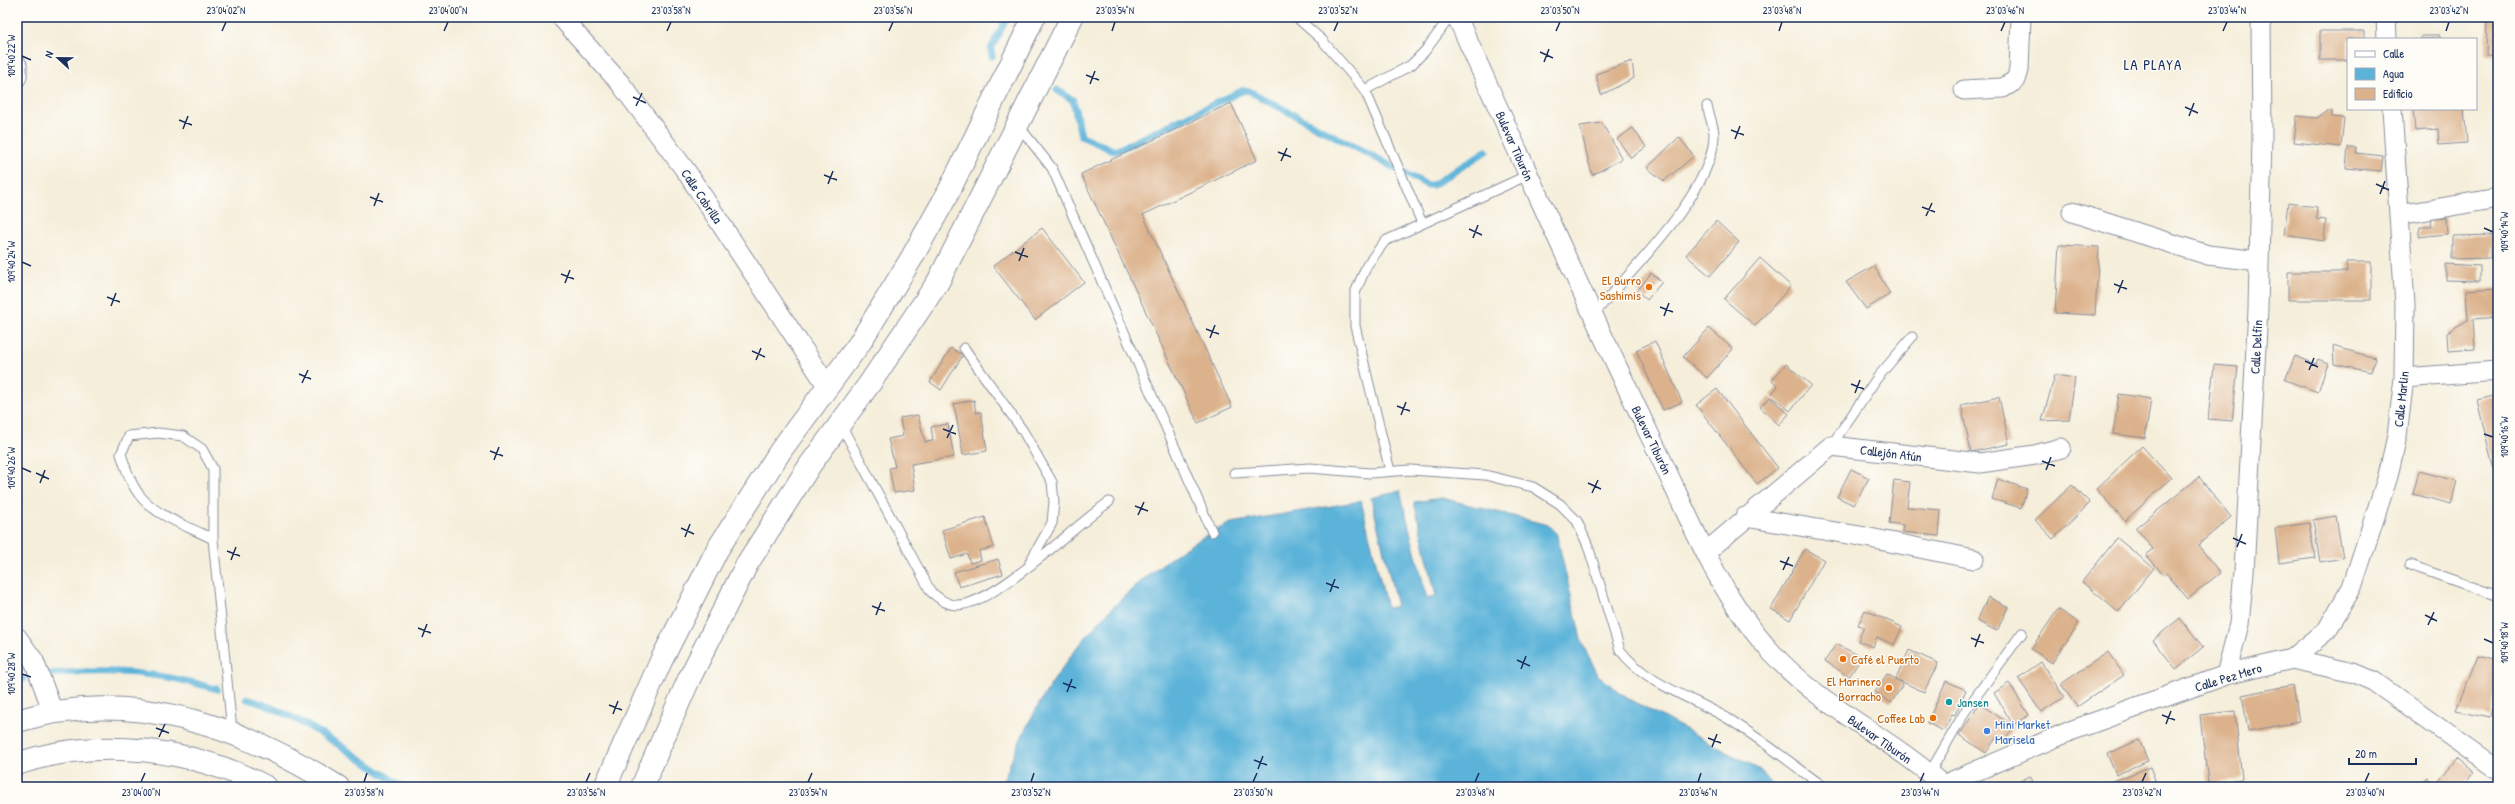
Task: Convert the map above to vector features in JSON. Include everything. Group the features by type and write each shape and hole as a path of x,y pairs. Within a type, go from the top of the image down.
{"street":[{"name":"Calle Cabrilla","path":"561,17 620,84 686,172 828,387"},
{"path":"605,787 661,661 717,550 781,450 859,344 911,259 947,195 1034,17"},
{"path":"642,787 689,679 747,564 839,422 870,383 938,282 1072,17"},
{"name":"Bulevar Tiburón","path":"1457,17 1592,316 1706,552 1731,600 1773,654 1820,697 1939,782"},
{"path":"1964,90 2003,88 2016,80 2019,70 2021,17"},
{"name":"Calle Delfín","path":"2226,675 2239,624 2244,572 2259,261 2261,17"},
{"path":"2386,17 2387,38"},
{"path":"17,65 17,77"},
{"name":"Calle Marlin","path":"2292,659 2327,630 2352,588 2388,476 2397,436 2404,378 2405,305 2392,110"},
{"path":"2400,215 2498,198"},
{"path":"2072,212 2208,255 2259,261"},
{"path":"2404,378 2498,370"},
{"path":"1706,552 1831,446"},
{"name":"Callejón Atún","path":"1831,446 1980,463 2035,455 2061,448"},
{"path":"1745,518 1860,536 1974,559"},
{"path":"17,637 34,661 53,712"},
{"name":"Calle Pez Mero","path":"1939,782 2073,730 2226,675 2292,659 2354,673 2373,682 2498,770"},
{"path":"17,721 53,712 94,709 144,712 206,723 232,731 289,757 338,787"},
{"path":"17,764 67,751 143,750 200,761 245,776 266,787"}],"lane":[{"path":"1296,17 1322,40 1365,90 1422,223"},
{"path":"1365,90 1411,65 1425,52 1450,17"},
{"path":"1592,316 1683,210 1698,188 1708,164 1714,135 1707,106"},
{"path":"1018,125 1052,168 1212,532"},
{"path":"1390,471 1355,326 1355,293 1367,265 1385,241 1528,175"},
{"path":"1831,446 1877,378 1912,337"},
{"path":"964,348 1023,431 1052,482 1054,502 1052,523 1028,566"},
{"path":"839,422 931,592 946,604 958,605 974,601 1008,583 1089,515 1109,502"},
{"path":"213,539 154,509 140,496 130,478 121,454 128,436 158,433 182,436 202,449 213,469 213,539 232,731"},
{"path":"1234,473 1310,468 1370,473 1410,470 1485,475 1533,487 1560,504 1577,521 1588,546 1620,650 1631,664 1647,676 1725,718 1824,787"},
{"path":"2410,565 2498,596"},
{"path":"1939,782 1966,710 2022,633"},
{"path":"1808,776 1811,787"}],"water":[{"path":"1400,491 1427,599 1436,596 1414,502 1442,498 1548,525 1556,532 1582,643 1598,675 1624,696 1760,770 1774,787 1002,787 1017,747 1038,707 1062,668 1090,632 1122,599 1156,569 1193,543 1231,523 1361,501 1387,608 1397,606 1371,498"}],"building":[{"path":"2487,20 2498,21 2498,56 2486,55"},
{"path":"2320,31 2365,31 2365,38 2347,38 2347,60 2320,60"},
{"path":"2421,36 2440,36 2440,38 2421,38"},
{"path":"1632,61 1634,78 1601,95 1596,74"},
{"path":"1231,103 1257,160 1143,215 1232,407 1198,423 1081,174"},
{"path":"2413,110 2464,110 2467,143 2439,145 2438,129 2415,131"},
{"path":"2327,111 2332,111 2332,117 2344,118 2341,147 2294,142 2297,116 2317,118"},
{"path":"1602,123 1622,159 1592,175 1580,126"},
{"path":"1633,128 1646,147 1631,158 1617,139"},
{"path":"1679,137 1694,156 1664,181 1647,168"},
{"path":"2348,147 2356,147 2356,153 2383,156 2381,171 2346,168"},
{"path":"2288,203 2317,207 2316,219 2326,220 2324,241 2284,235"},
{"path":"2446,218 2447,234 2418,237 2420,227 2431,227 2432,219"},
{"path":"1716,221 1739,242 1710,276 1686,255"},
{"path":"1042,228 1084,282 1035,320 993,266"},
{"path":"2498,235 2498,247 2490,247 2490,258 2452,259 2452,236"},
{"path":"2059,245 2099,247 2095,315 2055,313"},
{"path":"1760,258 1791,286 1755,326 1724,299"},
{"path":"2346,262 2371,262 2371,300 2288,300 2288,272 2347,272"},
{"path":"2446,264 2480,266 2480,281 2446,280"},
{"path":"1874,266 1890,294 1866,309 1846,282"},
{"name":"El Burro Sashimis","path":"1651,273 1662,282 1647,300 1637,291"},
{"path":"2498,288 2498,317 2473,319 2475,349 2448,351 2447,332 2468,320 2466,290"},
{"path":"1709,328 1733,349 1707,378 1683,357"},
{"path":"1655,341 1682,402 1663,410 1636,350"},
{"path":"2333,346 2375,358 2371,372 2334,364"},
{"path":"951,348 963,355 941,390 930,382"},
{"path":"2295,356 2316,364 2318,359 2328,363 2318,392 2285,380"},
{"path":"1786,364 1811,385 1790,411 1771,395 1778,386 1772,380"},
{"path":"2214,365 2238,367 2232,421 2208,419"},
{"path":"2055,375 2075,378 2069,420 2042,421"},
{"path":"1717,389 1778,468 1757,484 1696,405"},
{"path":"2119,394 2151,399 2145,438 2113,434"},
{"path":"2498,395 2498,483 2497,483 2477,400"},
{"path":"1770,397 1789,414 1779,425 1760,407"},
{"path":"1999,397 2009,444 1971,452 1961,405"},
{"path":"974,400 976,413 981,412 987,451 963,455 954,404"},
{"path":"918,415 925,442 933,441 931,427 948,424 954,457 911,464 915,490 894,493 889,468 895,467 888,439 903,436 900,418"},
{"path":"2142,446 2171,478 2125,521 2096,489"},
{"path":"1851,469 1869,478 1854,505 1837,497"},
{"path":"2419,471 2457,481 2451,504 2413,494"},
{"path":"2199,477 2231,517 2198,545 2220,573 2188,599 2166,573 2163,575 2146,554 2153,549 2136,528"},
{"path":"1998,479 2027,489 2021,508 1992,499"},
{"path":"1894,480 1910,482 1907,507 1941,510 1939,536 1902,532 1903,525 1889,523"},
{"path":"2072,485 2090,503 2053,539 2035,520"},
{"path":"2336,516 2343,558 2320,562 2313,520"},
{"path":"985,517 994,547 979,551 981,560 970,563 967,554 951,559 942,530"},
{"path":"2309,523 2315,558 2279,563 2275,528"},
{"path":"2117,538 2154,568 2118,612 2082,582"},
{"path":"1805,549 1824,560 1790,620 1771,609"},
{"path":"998,559 1003,574 959,587 954,572"},
{"path":"1988,597 2008,607 1997,631 1977,621"},
{"path":"2058,609 2079,623 2052,663 2031,649"},
{"path":"1865,610 1902,627 1894,645 1877,637 1873,647 1858,641 1864,627 1858,625"},
{"path":"2180,618 2203,647 2176,669 2153,640"},
{"name":"Café el Puerto","path":"1836,644 1862,657 1849,677 1825,661"},
{"path":"1909,650 1938,663 1924,692 1896,679"},
{"path":"2108,652 2124,675 2077,707 2061,684"},
{"path":"2478,655 2498,660 2498,684 2490,717 2456,710"},
{"path":"2041,662 2064,697 2041,712 2018,678"},
{"name":"El Marinero Borracho","path":"1887,674 1903,684 1891,703 1875,692"},
{"name":"Jansen","path":"1946,681 1966,690 1955,715 1952,714 1944,731 1927,723"},
{"path":"2009,683 2029,715 2013,725 1994,693"},
{"path":"2293,685 2299,722 2248,731 2242,695"},
{"name":"Mini Market Marisela","path":"1980,704 2014,727 2005,740 1998,735 1986,753 1959,735"},
{"path":"2235,711 2242,779 2208,783 2200,715"},
{"path":"2139,740 2148,761 2116,775 2107,754"},
{"path":"2457,758 2474,772 2462,787 2420,787 2428,778 2435,785"},
{"path":"2150,767 2157,785 2113,787 2111,782"},
{"path":"2030,776 2036,787 2009,787"}],"waterway":[{"path":"992,56 991,49 1007,17"},
{"path":"1057,90 1073,100 1081,136 1115,151 1244,90 1249,91 1427,185 1433,185 1486,151"},
{"path":"47,674 70,672 133,673 173,678 217,689"},
{"path":"17,681 23,679"},
{"path":"247,699 287,715 327,737 403,787"}],"place":[{"name":"El Burro Sashimis","path":"1649,287"},
{"name":"Café el Puerto","path":"1843,659"},
{"name":"El Marinero Borracho","path":"1889,688"},
{"name":"Jansen","path":"1949,702"},
{"name":"Coffee Lab","path":"1933,718"},
{"name":"Mini Market Marisela","path":"1987,731"}],"district":[{"name":"LA PLAYA","path":"2153,65"}]}
